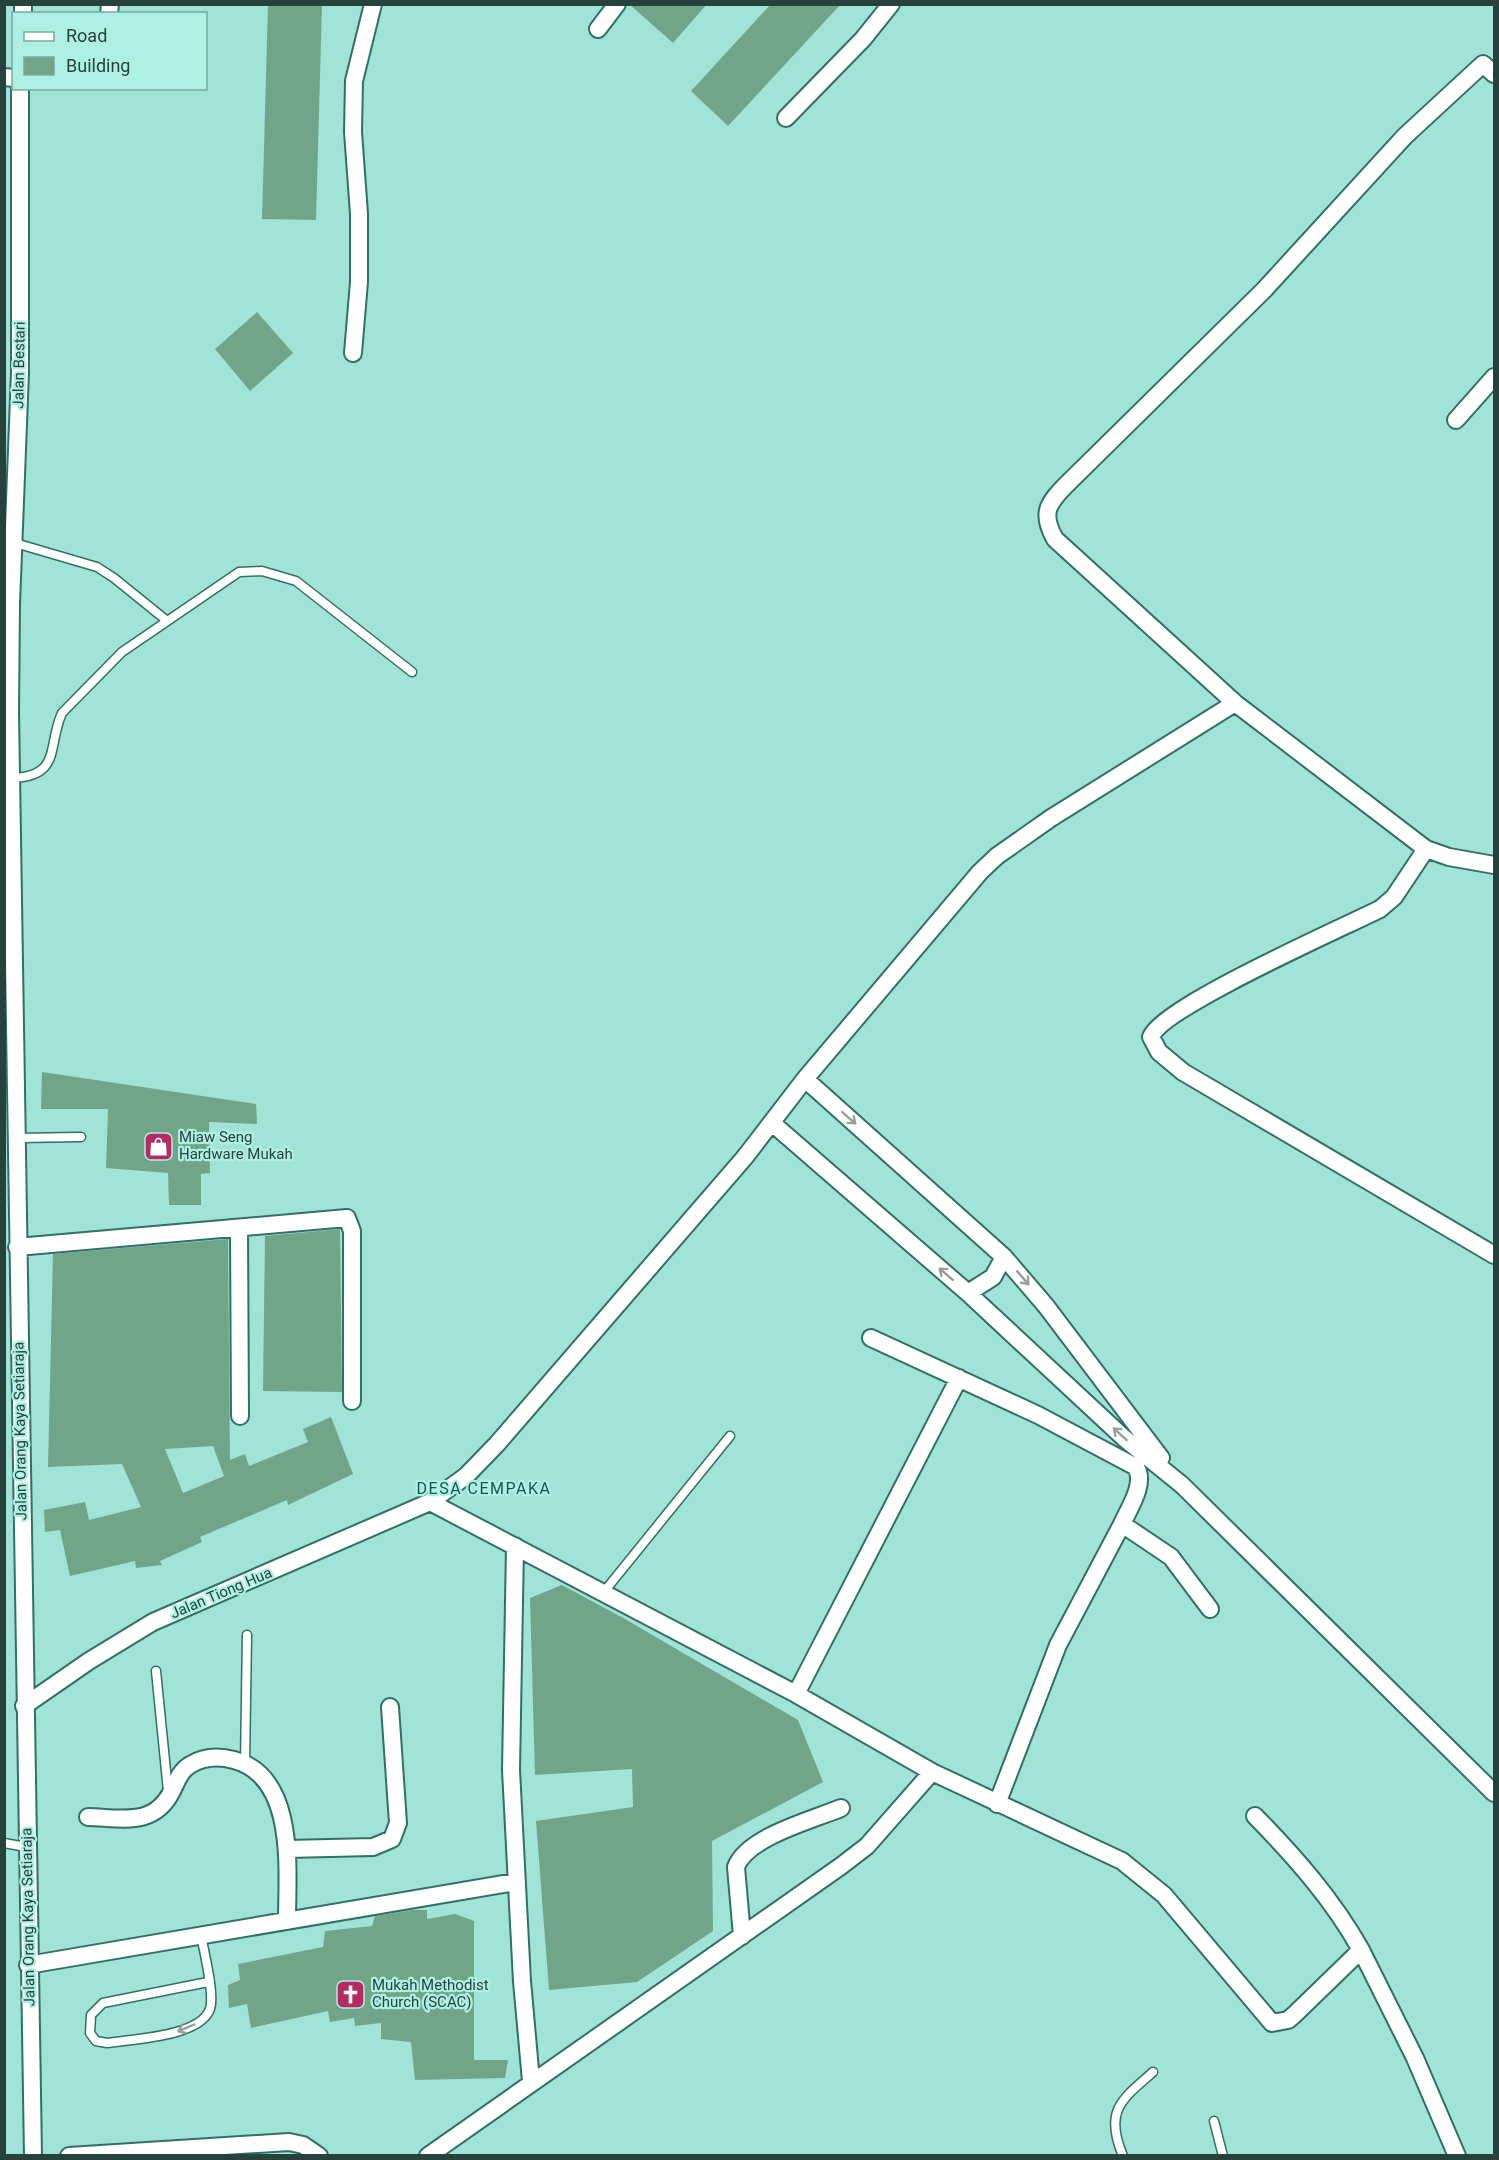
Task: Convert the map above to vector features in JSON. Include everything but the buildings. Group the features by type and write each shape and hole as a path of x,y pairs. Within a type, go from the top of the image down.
{"street":[{"path":"353,353 359,282 359,214 353,102 358,61 373,4"},
{"path":"598,29 617,4"},
{"path":"786,118 863,39 891,4"},
{"path":"1491,66 1405,136 1264,290 1066,484 1048,507 1046,520 1054,539 1235,703 1426,849 1449,857 1494,865"},
{"name":"Jalan Bestari","path":"7,711 8,606 15,543 12,372 20,90"},
{"path":"1456,420 1494,377"},
{"name":"Jalan Tiong Hua","path":"24,1706 88,1661 153,1622 430,1502 482,1461 772,1123 805,1079 968,885 997,856 1051,818 1235,703"},
{"name":"Jalan Orang Kaya Setiaraja","path":"7,711 11,778 26,1847 33,2156"},
{"path":"1426,849 1394,897 1380,909 1195,1002 1157,1027 1151,1037 1159,1052 1183,1072 1494,1255"},
{"path":"805,1079 1004,1257 1046,1306 1130,1420 1182,1485"},
{"path":"772,1123 968,1293 1124,1438 1182,1485 1494,1793"},
{"path":"17,1247 347,1218 351,1223 352,1401"},
{"path":"239,1228 240,1416"},
{"path":"968,1293 993,1277 1004,1257"},
{"path":"871,1338 1038,1415 1136,1467 1140,1478 1122,1524 1078,1604 1053,1656 997,1804"},
{"path":"796,1694 959,1378"},
{"path":"430,1502 796,1694 932,1772 1122,1861 1144,1876 1164,1895 1272,2023 1288,2020 1362,1950"},
{"path":"1122,1524 1171,1557 1210,1609"},
{"path":"515,1546 511,1770 515,1882 531,2081"},
{"path":"287,1849 373,1847 392,1839 398,1823 390,1707"},
{"path":"88,1817 145,1817 162,1807 180,1773 189,1766 202,1760 223,1757 245,1763 258,1773 278,1802 287,1849 286,1921"},
{"path":"432,2155 531,2081 742,1936 867,1846 932,1772"},
{"path":"742,1936 736,1867 740,1857 747,1850 778,1834 841,1808"},
{"path":"1255,1816 1296,1858 1340,1913 1362,1950 1415,2058 1457,2156"},
{"path":"28,1965 515,1882"},
{"path":"69,2156 289,2142 303,2145 319,2156"}],"lane":[{"path":"15,543 96,567 114,578 166,620"},
{"path":"11,778 33,775 48,764 54,753 56,726 72,701 122,652 239,572 262,571 296,581 412,672"},
{"path":"17,1138 81,1137"},
{"path":"603,1593 730,1436"},
{"path":"245,1763 246,1635"},
{"path":"156,1671 168,1798"},
{"path":"4,1843 26,1847"},
{"path":"201,1935 208,1983 210,2010 198,2023 182,2031 107,2043 96,2041 90,2033 91,2015 103,2003 208,1983"},
{"path":"1123,2156 1114,2126 1116,2108 1153,2072"},
{"path":"1214,2121 1223,2156"}],"place":[{"name":"Miaw Seng Hardware Mukah","path":"158,1146"},
{"name":"Mukah Methodist Church (SCAC)","path":"351,1994"}],"district":[{"name":"DESA CEMPAKA","path":"484,1488"}]}
